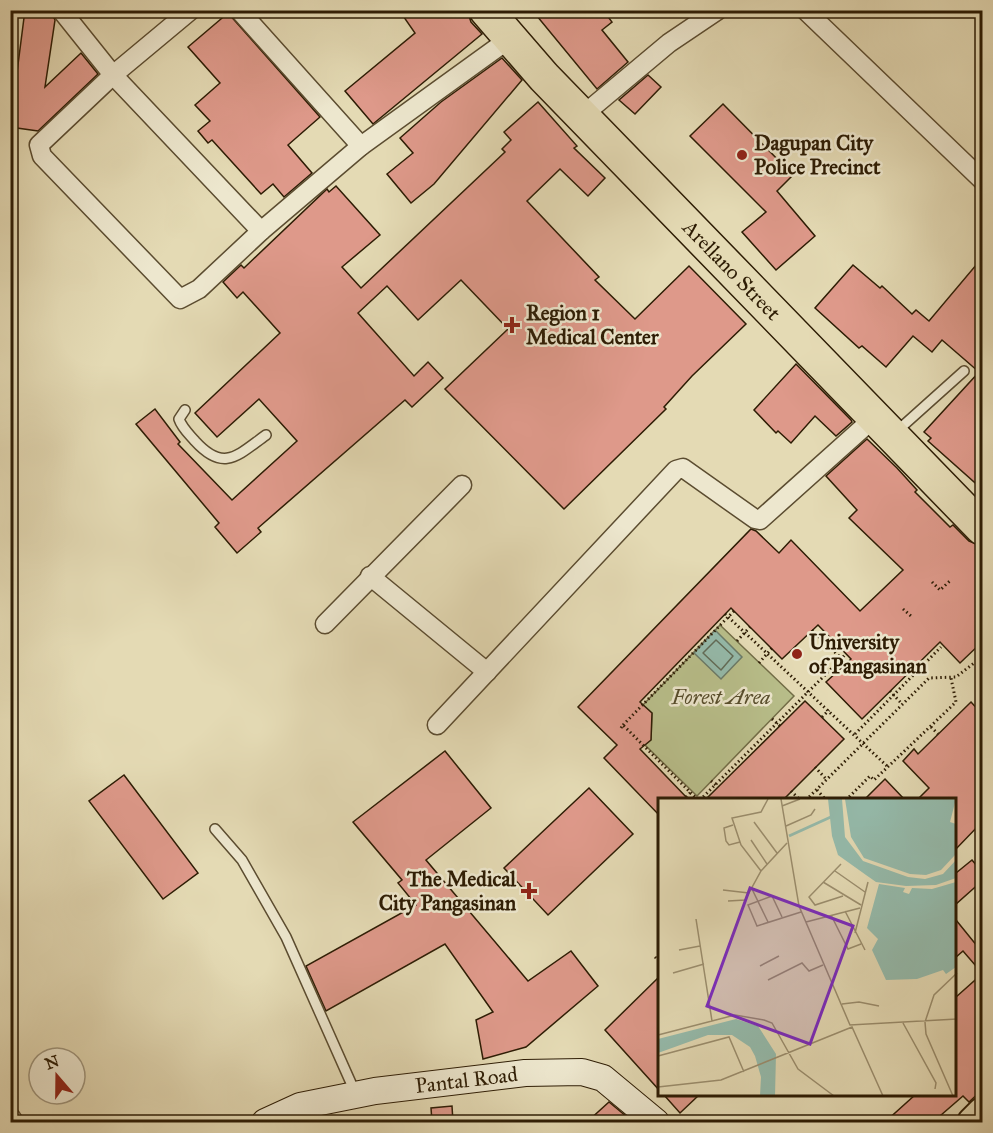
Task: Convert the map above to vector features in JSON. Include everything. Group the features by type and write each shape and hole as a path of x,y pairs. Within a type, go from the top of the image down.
{"highway":[{"name":"Arellano Street","path":"486,10 508,39 982,528"}],"main road":[{"path":"972,1122 982,1113"}],"street":[{"path":"61,10 113,75 261,231"},
{"path":"191,10 113,75 43,140 39,149 42,156 180,299 199,289 261,231 362,146 508,39"},
{"path":"239,10 362,146"},
{"path":"583,115 669,43 718,10"},
{"path":"805,10 982,180"},
{"path":"437,725 676,470 683,468 758,520 883,426"},
{"path":"325,624 462,485"},
{"path":"370,576 486,672"},
{"name":"Pantal Road","path":"265,1122 300,1106 356,1094 525,1073 582,1072 603,1078 656,1122"},
{"path":"10,1116 14,1122"}],"lane":[{"path":"883,426 964,371"},
{"path":"185,410 179,419 181,426 206,453 219,460 235,458 266,435"},
{"path":"214,829 242,860 286,937 356,1094"}],"path":[{"path":"932,582 940,590 951,580"},
{"path":"903,609 912,617"},
{"path":"697,798 622,727 727,615 734,611"},
{"path":"727,615 888,767"},
{"path":"737,641 750,627"},
{"path":"812,630 842,658"},
{"path":"829,646 834,641"},
{"path":"855,734 941,647"},
{"path":"759,663 772,648"},
{"path":"702,798 717,786 846,654"},
{"path":"808,798 929,678 951,678 961,674 982,657"},
{"path":"848,798 870,777 874,780 956,702 951,678"},
{"path":"890,691 902,704"},
{"path":"822,717 829,710"},
{"path":"772,719 778,724"},
{"path":"930,726 938,734"},
{"path":"896,759 901,763"},
{"path":"816,767 826,779"},
{"path":"711,781 717,786"},
{"path":"816,790 824,798"},
{"path":"686,797 691,792"},
{"path":"791,792 798,798"},
{"path":"655,957 658,960"}],"green space":[{"name":"Forest Area","path":"720,625 794,696 697,796 645,745 651,740 652,713 643,705"}],"water":[{"path":"715,630 742,657 721,679 694,653"}],"building":[{"path":"25,10 50,10 55,20 45,87 81,53 98,74 38,131 10,127"},
{"path":"399,10 467,10 471,22 482,34 373,124 345,91 415,33"},
{"path":"532,10 603,10 612,22 602,30 628,62 597,89"},
{"path":"228,13 320,117 288,145 312,173 284,197 273,184 261,194 212,140 208,143 198,131 210,121 195,105 220,83 188,47"},
{"path":"502,58 522,80 434,184 411,203 387,174 413,153 400,138 441,102"},
{"path":"648,75 661,87 635,114 619,100"},
{"name":"Region 1 Medical Center","path":"538,102 577,146 574,148 605,178 588,196 560,169 527,201 599,277 595,280 635,319 689,266 746,324 692,376 664,407 666,409 564,509 445,389 508,329 461,280 418,320 387,286 358,313 414,376 428,362 443,378 412,407 405,400 258,528 261,532 237,553 215,527 219,523 136,424 155,409 180,442 178,444 232,500 297,441 259,399 217,437 195,413 280,333 243,292 237,298 223,282 241,265 244,268 327,189 329,192 336,186 380,235 342,267 361,288 505,152 502,149 511,140 504,132"},
{"name":"Dagupan City Police Precinct","path":"723,104 793,175 777,191 815,236 776,270 742,232 766,212 690,136"},
{"path":"982,258 982,489 928,441 931,438 924,432 979,372 942,340 932,352 913,336 886,367 862,346 859,348 815,308 853,265 880,288 882,286 912,314 916,310 929,321"},
{"path":"796,364 851,420 852,422 836,436 815,416 791,443 778,431 776,433 754,410"},
{"path":"867,439 897,468 917,490 915,492 950,527 953,525 969,541 982,546 982,642 960,663 940,642 862,719 826,682 851,659 818,625 782,659 731,608 640,702 652,713 651,740 640,749 687,798 658,798 658,814 604,758 617,745 578,707 751,529 779,553 791,540 860,611 903,570 849,518 857,510 826,476"},
{"path":"805,701 844,739 785,798 707,798"},
{"path":"971,702 982,714 982,822 957,848 957,798 919,798 929,788 903,761 914,749 918,754"},
{"path":"445,751 491,808 426,860 528,981 571,951 598,986 526,1047 483,1059 476,1020 493,1012 445,944 326,1011 306,966 416,905 398,883 402,880 353,822"},
{"path":"124,775 198,873 163,899 89,801"},
{"path":"885,779 903,798 866,798"},
{"path":"589,788 633,834 548,915 504,868"},
{"path":"972,860 982,872 982,881 957,903 957,872"},
{"path":"957,921 982,952 982,973 963,951 957,956"},
{"path":"982,974 982,1090 969,1102 963,1096 933,1122 885,1122 913,1097 957,1097 957,996"},
{"path":"658,978 658,1089 605,1030"},
{"path":"666,1097 697,1097 680,1113"},
{"path":"609,1102 633,1122 587,1122"},
{"path":"452,1106 453,1122 432,1122 431,1108"}],"place":[{"name":"Dagupan City Police Precinct","path":"742,155"},
{"name":"Region 1 Medical Center","path":"512,325"},
{"name":"University of Pangasinan","path":"797,654"},
{"name":"The Medical City Pangasinan","path":"529,891"}]}
